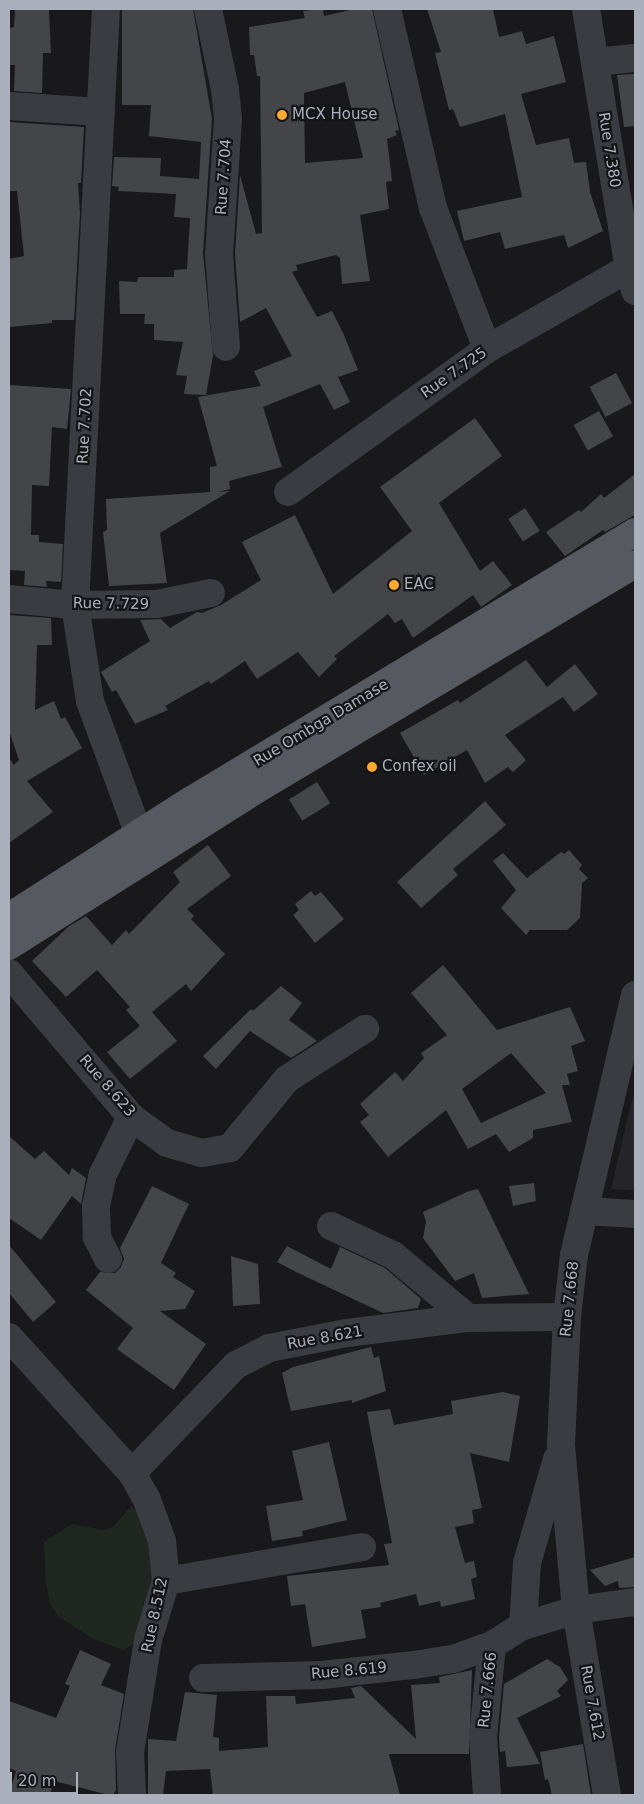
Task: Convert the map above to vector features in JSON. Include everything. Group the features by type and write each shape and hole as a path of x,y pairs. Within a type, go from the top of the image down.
{"main road":[{"name":"Rue Ombga Damase","path":"9,946 146,845 635,532"},
{"name":"Rue Ombga Damase","path":"12,909 254,791 635,564"}],"street":[{"name":"Rue 7.702","path":"106,9 75,605 90,701 146,845"},
{"name":"Rue 7.704","path":"208,9 225,90 228,119 219,254 226,347"},
{"path":"387,9 433,208 487,349"},
{"name":"Rue 7.380","path":"586,9 632,280"},
{"path":"595,62 635,58"},
{"path":"9,106 101,112"},
{"name":"Rue 7.725","path":"288,492 487,349 632,280"},
{"name":"Rue 7.729","path":"9,599 75,605 157,604 211,593"},
{"name":"Rue 8.623","path":"9,973 131,1117 167,1143 202,1153 230,1148 287,1080 365,1028"},
{"name":"Rue 7.668","path":"576,1610 561,1444 567,1317 574,1255 635,995"},
{"path":"108,1259 97,1236 96,1206 103,1174 131,1117"},
{"path":"584,1211 635,1214"},
{"path":"332,1226 392,1255 468,1318"},
{"name":"Rue 8.621","path":"132,1473 236,1365 269,1348 347,1333 468,1318 567,1317"},
{"name":"Rue 8.512","path":"9,1337 132,1473 147,1500 162,1541 166,1582 148,1640 130,1752 132,1795"},
{"path":"523,1626 527,1563 561,1444"},
{"path":"166,1582 362,1547"},
{"name":"Rue 7.666","path":"487,1795 483,1737 492,1645 523,1626 576,1610 635,1602"},
{"name":"Rue 7.612","path":"576,1610 607,1795"},
{"name":"Rue 8.619","path":"203,1678 322,1675 414,1666 453,1659 492,1645"}],"shaded area":[{"path":"635,1091 635,1190 611,1189 631,1104"},
{"path":"131,1506 146,1519 160,1568 140,1639 124,1650 93,1639 58,1616 51,1606 46,1584 44,1542 72,1524 104,1530 113,1527"}],"building":[{"path":"15,9 49,9 51,53 43,53 42,93 14,91 15,65 9,65 9,28 14,27"},
{"path":"193,9 212,119 203,253 213,356 206,395 184,394 187,376 176,375 183,342 154,340 154,324 144,324 145,314 120,314 119,281 137,282 138,277 174,277 174,270 187,269 190,218 174,217 176,194 118,191 119,187 112,186 114,157 161,158 160,176 199,179 201,142 149,136 151,105 122,105 122,10"},
{"path":"323,9 324,16 354,9 372,9 399,130 395,131 397,135 387,139 392,181 386,182 389,209 360,215 370,281 342,284 340,258 336,255 296,265 298,270 292,272 317,317 332,311 344,335 358,370 338,377 350,402 334,410 320,384 263,407 282,467 229,481 230,489 218,492 230,491 160,533 167,583 109,586 103,532 107,530 106,499 210,492 210,467 217,466 198,397 261,386 254,371 292,356 266,308 240,322 235,254 240,175 256,234 262,233 260,76 257,76 254,55 250,55 249,27 305,18 303,11","holes":["345,82 363,158 305,163 304,93"]},
{"path":"427,9 493,9 499,37 522,31 526,44 554,36 566,82 521,94 536,145 569,138 574,163 586,162 590,192 603,231 568,248 564,235 505,249 500,232 464,241 457,211 522,197 505,114 460,127 453,109 449,110 435,53 441,52"},
{"path":"635,74 635,126 624,127 617,75"},
{"path":"9,122 84,127 81,183 78,183 80,213 74,320 52,320 52,323 9,327 9,259 24,256 17,191 9,191"},
{"path":"616,373 632,403 605,417 590,387"},
{"path":"9,385 71,389 67,429 52,427 49,486 32,485 31,535 39,535 39,542 63,544 61,582 46,581 47,587 24,585 25,571 9,570"},
{"path":"599,411 613,436 588,450 574,425"},
{"path":"475,418 502,456 439,503 480,571 493,561 512,585 481,607 473,595 413,638 402,619 395,623 388,614 334,656 337,659 319,677 298,652 257,679 245,661 211,684 209,681 165,706 168,710 135,724 116,690 112,692 101,672 150,641 140,620 161,619 170,628 197,612 202,613 221,605 261,580 242,542 295,515 333,594 412,531 380,487"},
{"path":"635,474 635,515 605,532 603,530 565,556 546,532 579,510 581,512 601,494 604,498"},
{"path":"525,508 540,531 523,542 508,519"},
{"path":"9,615 51,618 52,645 37,645 35,710 54,701 61,719 65,717 82,748 27,781 53,812 9,843 9,758 14,765 19,760 9,731"},
{"path":"526,660 547,687 575,664 598,694 574,712 563,697 505,735 526,760 513,772 508,767 485,783 467,750 424,775 400,733 458,700 460,703"},
{"path":"317,782 330,803 302,821 289,799"},
{"path":"485,801 506,825 453,869 458,875 421,908 397,882"},
{"path":"208,845 231,876 187,909 194,916 191,919 225,954 191,991 186,984 152,1012 177,1041 130,1079 107,1052 140,1026 126,1010 130,1007 97,970 66,997 32,961 68,927 86,916 112,945 126,930 129,934 180,882 173,872"},
{"path":"569,850 582,865 579,869 588,878 582,883 580,918 567,930 530,930 526,935 501,908 516,890 493,861 503,853 527,878 561,852 564,854"},
{"path":"311,891 315,896 321,892 344,919 315,943 293,915 299,910 295,904"},
{"path":"443,965 497,1030 570,1007 585,1041 571,1046 578,1071 567,1074 570,1085 562,1085 572,1122 533,1130 533,1138 509,1152 496,1134 468,1149 446,1110 388,1157 360,1122 369,1115 360,1104 395,1072 403,1081 424,1058 421,1053 447,1035 411,993","holes":["511,1053 546,1093 481,1123 462,1089"]},
{"path":"281,986 302,1003 289,1020 317,1041 291,1058 250,1031 216,1069 203,1056 251,1009 253,1011"},
{"path":"9,1136 35,1159 44,1151 69,1175 72,1168 86,1178 81,1204 72,1196 41,1240 9,1218"},
{"path":"534,1183 536,1201 513,1206 509,1186"},
{"path":"152,1186 189,1204 161,1263 176,1273 173,1277 195,1291 185,1309 160,1311 206,1344 174,1390 117,1349 133,1328 86,1290 100,1272 115,1273 121,1267 124,1259 120,1248"},
{"path":"478,1189 529,1294 482,1298 474,1273 455,1281 423,1238 426,1222 423,1212 469,1191"},
{"path":"9,1245 56,1302 33,1322 9,1293"},
{"path":"287,1246 331,1269 340,1247 385,1268 421,1299 418,1308 383,1313 296,1272 277,1262"},
{"path":"231,1256 258,1264 260,1304 233,1306"},
{"path":"371,1347 374,1358 379,1356 386,1391 352,1403 352,1400 291,1411 282,1373 293,1367"},
{"path":"503,1392 520,1396 509,1462 470,1453 482,1508 472,1510 474,1523 455,1527 465,1563 474,1561 477,1577 471,1579 475,1599 441,1607 440,1601 419,1606 416,1594 380,1603 381,1607 361,1610 366,1638 312,1647 305,1604 291,1606 287,1576 389,1565 384,1544 392,1543 367,1412 390,1409 394,1425 453,1414 451,1401"},
{"path":"329,1442 347,1520 302,1531 303,1536 272,1541 266,1506 303,1500 292,1451"},
{"path":"635,1557 635,1587 619,1588 618,1581 605,1586 590,1570"},
{"path":"80,1650 111,1664 101,1685 124,1694 115,1750 116,1790 113,1795 109,1795 54,1781 50,1795 9,1795 16,1771 9,1768 9,1701 56,1718 70,1686 65,1684"},
{"path":"547,1659 560,1667 568,1680 557,1691 561,1696 517,1718 540,1764 507,1767 505,1751 500,1752 499,1737 504,1684"},
{"path":"472,1670 469,1754 389,1754 400,1795 213,1795 210,1769 166,1771 163,1795 148,1794 148,1739 176,1741 185,1692 217,1695 213,1737 219,1738 219,1751 268,1747 266,1696 295,1696 296,1704 355,1698 351,1688 361,1686 416,1739 411,1685 440,1683 439,1677"},
{"path":"583,1744 591,1795 552,1795 548,1779 545,1780 540,1752"}],"place":[{"name":"MCX House","path":"282,115"},
{"name":"EAC","path":"394,585"},
{"name":"Confex oil","path":"372,767"}]}
